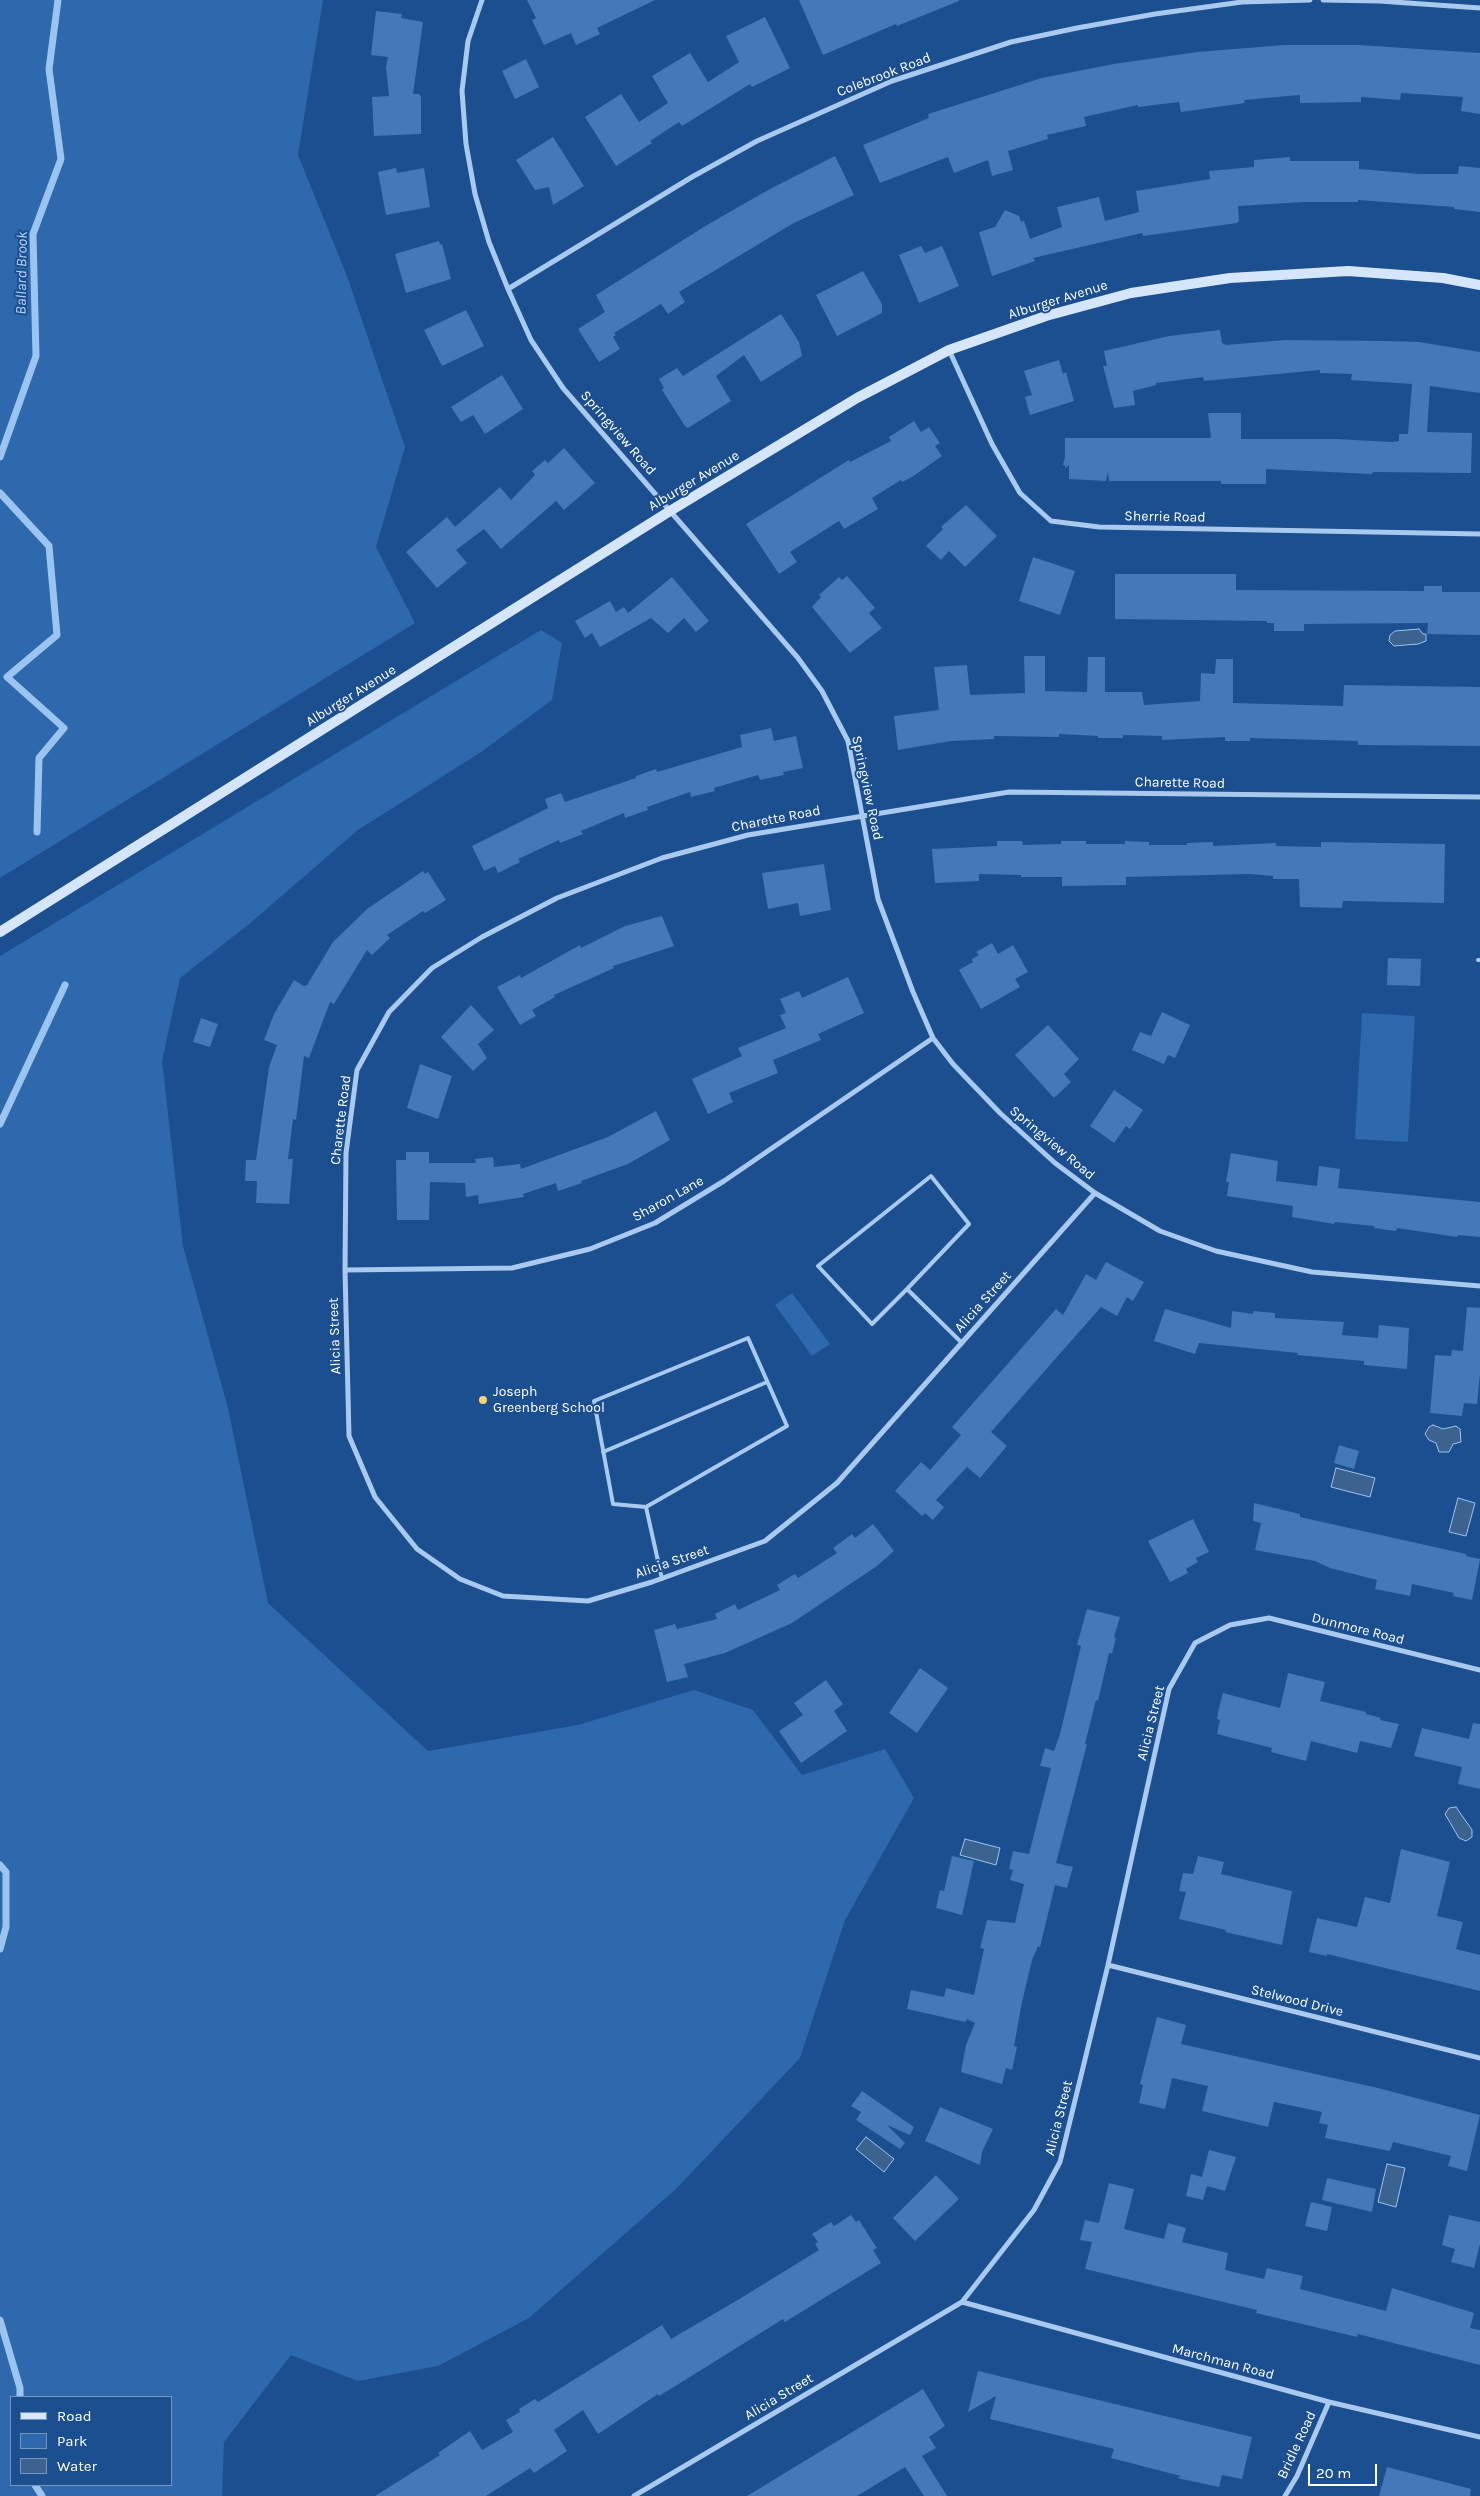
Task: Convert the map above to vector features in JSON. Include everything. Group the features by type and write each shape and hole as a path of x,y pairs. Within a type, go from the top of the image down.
{"street":[{"name":"Springview Road","path":"482,0 468,41 462,91 466,144 475,194 488,242 508,289 531,340 563,388 798,658 822,691 848,740 878,899 913,992 933,1038 953,1064 1000,1113 1055,1163 1095,1194 1160,1231 1216,1252 1312,1272 1480,1286"},
{"name":"Colebrook Road","path":"508,289 692,177 756,141 892,81 1010,42 1077,28 1155,14 1242,2 1310,0"},
{"path":"1322,0 1379,1 1480,8"},
{"name":"Alburger Avenue","path":"0,932 670,511 857,398 949,350 1046,316 1131,294 1230,278 1348,271 1443,278 1480,285"},
{"name":"Sherrie Road","path":"949,350 992,444 1020,492 1051,521 1099,528 1480,534"},
{"name":"Charette Road","path":"344,1270 346,1153 357,1070 388,1012 432,968 482,937 557,898 662,858 748,835 1009,792 1480,797"},
{"name":"Sharon Lane","path":"344,1270 512,1268 590,1249 655,1223 724,1181 933,1038"},
{"name":"Alicia Street","path":"344,1270 349,1436 376,1497 417,1549 460,1579 503,1596 588,1601 662,1579 765,1541 837,1483 1095,1194"},
{"name":"Dunmore Road","path":"1230,1625 1269,1618 1480,1670"},
{"name":"Alicia Street","path":"634,2496 962,2302 1034,2210 1060,2162 1108,1965 1169,1689 1195,1643 1230,1625"},
{"name":"Stelwood Drive","path":"1108,1965 1480,2058"},
{"name":"Marchman Road","path":"962,2302 1329,2402 1480,2437"},
{"name":"Bridle Road","path":"1285,2496 1297,2476 1329,2402"}],"lane":[{"path":"931,1176 969,1224 907,1288 872,1324 818,1266 931,1176"},
{"path":"907,1288 962,1343"},
{"path":"748,1338 767,1382 787,1426 646,1507 612,1504 594,1401 748,1338"},
{"path":"603,1452 767,1382"},
{"path":"646,1507 662,1579"}],"green space":[{"path":"0,0 323,0 298,155 347,276 405,447 376,547 415,623 0,878"},
{"path":"541,630 562,643 552,700 481,752 358,830 248,925 180,978 162,1061 183,1246 228,1408 268,1603 428,1751 578,1725 694,1690 753,1710 802,1775 885,1749 914,1798 845,1920 800,2058 676,2189 529,2318 438,2366 358,2381 291,2355 224,2442 222,2496 0,2496 0,956"},
{"path":"1362,1013 1415,1016 1408,1142 1355,1139"},
{"path":"792,1293 830,1344 812,1356 775,1305"}],"water":[{"path":"1419,629 1423,634 1426,634 1426,641 1418,644 1394,646 1389,641 1390,635 1395,631"},
{"path":"1433,1425 1443,1429 1456,1426 1460,1429 1461,1442 1453,1444 1449,1452 1439,1452 1436,1443 1429,1440 1425,1434 1429,1427"},
{"path":"1336,1468 1375,1478 1370,1497 1331,1487"},
{"path":"1458,1498 1475,1503 1466,1536 1449,1532"},
{"path":"1456,1807 1472,1830 1472,1837 1466,1841 1459,1838 1445,1814 1449,1808"},
{"path":"965,1839 1000,1848 996,1865 960,1855"},
{"path":"866,2137 894,2159 884,2172 856,2149"},
{"path":"1387,2164 1405,2168 1396,2207 1378,2202"}],"building":[{"path":"527,0 655,0 597,28 600,34 576,45 571,33 544,45 532,20 536,18"},
{"path":"799,0 959,1 897,26 896,24 823,55"},
{"path":"376,11 402,14 401,18 423,22 413,94 419,94 421,97 421,134 374,136 372,97 389,96 386,67 388,57 371,55"},
{"path":"765,17 790,68 752,87 750,84 682,126 679,122 650,141 652,143 616,166 585,117 621,94 639,122 668,103 652,76 690,53 708,82 739,62 726,36"},
{"path":"1284,45 1359,45 1480,53 1480,114 1461,111 1463,97 1401,93 1400,100 1361,97 1361,102 1300,103 1300,95 1244,100 1245,103 1181,112 1179,102 1138,107 1138,105 1084,117 1086,126 1047,135 1048,139 1008,151 1013,170 992,176 988,160 954,173 948,157 880,183 863,145 929,118 928,114 1042,78 1114,64 1197,52"},
{"path":"526,59 539,87 515,99 502,71"},
{"path":"553,137 584,186 553,205 549,187 535,190 516,160"},
{"path":"835,156 854,195 792,224 679,292 685,302 668,314 661,304 614,333 616,335 613,337 620,349 599,362 578,329 605,312 596,295 707,225 768,190"},
{"path":"1290,157 1290,161 1359,161 1359,169 1420,174 1458,174 1459,166 1480,168 1480,212 1454,209 1454,207 1358,200 1358,202 1304,202 1238,206 1239,221 1237,223 1143,236 1142,233 1033,258 1035,261 992,276 979,232 995,227 1005,210 1019,216 1021,222 1024,221 1030,239 1062,227 1057,207 1099,197 1105,221 1139,212 1136,191 1210,179 1209,171 1254,167 1254,160"},
{"path":"396,168 397,173 424,168 430,207 386,215 378,172"},
{"path":"439,241 440,245 442,244 451,279 406,293 395,254"},
{"path":"921,246 925,253 942,246 959,286 919,303 899,255"},
{"path":"863,271 882,304 882,313 837,336 816,295"},
{"path":"466,310 484,346 442,366 424,330"},
{"path":"781,314 799,342 802,356 761,382 744,355 716,376 731,401 688,428 685,426 662,390 664,388 659,379 677,368 683,376"},
{"path":"1220,330 1222,343 1226,345 1285,340 1387,341 1419,342 1480,352 1480,393 1430,386 1427,432 1472,433 1471,473 1373,472 1372,474 1266,469 1266,484 1221,484 1221,481 1109,481 1108,472 1106,481 1069,479 1069,465 1065,468 1065,465 1063,465 1065,438 1211,438 1208,413 1241,413 1241,439 1336,439 1392,442 1399,441 1399,434 1408,434 1412,384 1351,380 1352,374 1320,373 1320,370 1204,381 1203,377 1156,383 1156,385 1133,391 1135,405 1114,408 1103,366 1107,366 1104,351 1169,336"},
{"path":"1059,360 1063,374 1066,372 1074,401 1030,415 1025,397 1032,395 1024,371"},
{"path":"502,375 523,409 485,434 473,415 461,422 451,407"},
{"path":"914,421 921,432 929,427 940,443 935,446 942,456 912,477 902,482 901,480 872,498 878,509 844,529 839,521 790,552 797,562 779,574 746,524 849,460 850,462 891,441 889,437"},
{"path":"564,448 595,483 564,510 556,501 501,549 484,529 456,550 467,563 437,588 406,552 447,517 455,527 500,487 511,500 535,475 532,471 545,460 548,463"},
{"path":"966,505 997,536 965,567 949,551 941,560 926,546 943,529 941,527"},
{"path":"1033,557 1075,571 1060,615 1019,601"},
{"path":"1115,574 1236,574 1236,590 1424,591 1424,586 1442,586 1442,592 1480,592 1480,635 1427,634 1428,623 1304,624 1304,631 1274,631 1274,623 1267,623 1267,621 1115,619"},
{"path":"847,576 875,608 869,613 882,628 850,653 812,607 821,597 819,595 839,577 842,580"},
{"path":"672,577 709,621 696,632 684,618 668,633 651,618 600,647 592,633 585,638 575,621 610,601 616,612 624,607 628,613"},
{"path":"1024,656 1045,656 1045,691 1087,692 1088,657 1105,657 1105,692 1142,692 1144,705 1200,701 1201,673 1215,674 1216,659 1233,659 1233,703 1343,706 1344,685 1480,687 1480,746 1358,745 1358,741 1250,738 1250,741 1225,741 1225,737 1162,740 1162,736 1123,735 1123,738 1098,738 1098,736 1059,734 1059,737 994,736 994,739 951,741 898,750 894,716 939,710 934,667 967,665 970,695 1025,693"},
{"path":"771,728 774,741 796,736 803,768 783,772 784,775 760,780 758,775 714,788 715,791 691,797 690,792 647,807 648,810 625,818 624,813 581,831 583,834 560,843 559,840 518,859 520,862 498,873 495,866 484,871 472,846 548,808 545,799 561,793 565,802 636,778 636,776 656,769 657,772 742,747 740,735"},
{"path":"997,841 1022,841 1023,845 1061,844 1061,841 1086,841 1086,844 1125,844 1125,841 1149,842 1149,845 1187,845 1187,843 1213,842 1213,846 1276,843 1276,846 1321,847 1321,842 1445,844 1444,903 1343,901 1342,908 1300,907 1299,879 1273,879 1273,876 1250,874 1126,877 1126,885 1062,886 1062,877 979,874 979,881 935,883 932,849 997,846"},
{"path":"824,864 831,910 800,916 798,903 768,909 762,873"},
{"path":"423,871 425,874 428,872 446,900 425,913 423,911 387,935 390,938 372,955 367,950 334,1004 330,1002 309,1058 304,1056 296,1120 293,1119 288,1159 293,1159 289,1204 256,1203 257,1181 245,1181 246,1160 256,1160 269,1067 277,1045 264,1040 274,1014 294,980 304,986 307,985 333,942 367,909"},
{"path":"662,916 674,946 613,966 614,968 554,995 555,997 532,1010 536,1016 520,1025 497,987 520,975 521,978 580,945 581,948 625,926"},
{"path":"992,943 998,954 1013,945 1028,972 1015,979 1020,987 981,1009 959,970 973,962 972,959 979,955 976,952"},
{"path":"1388,958 1421,959 1420,986 1387,985"},
{"path":"848,977 864,1013 818,1034 821,1040 773,1060 778,1073 729,1093 733,1102 708,1114 692,1079 742,1056 738,1048 786,1028 780,1015 786,1013 780,999 799,991 802,998"},
{"path":"471,1005 494,1030 478,1044 487,1058 473,1071 441,1037"},
{"path":"1162,1012 1190,1025 1175,1058 1168,1055 1164,1064 1132,1050 1140,1032 1151,1036"},
{"path":"201,1018 218,1024 210,1047 193,1042"},
{"path":"1048,1025 1079,1059 1064,1074 1071,1082 1054,1098 1015,1055"},
{"path":"420,1064 452,1076 438,1119 407,1108"},
{"path":"1114,1090 1143,1110 1130,1129 1126,1126 1114,1143 1090,1126"},
{"path":"656,1111 670,1140 628,1164 558,1191 556,1183 523,1194 524,1197 479,1204 478,1195 466,1197 465,1183 430,1182 429,1220 397,1220 396,1160 406,1160 406,1152 429,1152 429,1163 476,1163 475,1159 493,1157 494,1167 520,1164 521,1169 608,1137"},
{"path":"1231,1153 1278,1161 1276,1181 1317,1186 1319,1166 1340,1169 1338,1188 1480,1202 1480,1237 1458,1235 1457,1237 1397,1228 1396,1231 1374,1228 1374,1226 1335,1222 1334,1224 1292,1217 1293,1206 1227,1196 1229,1182 1226,1182"},
{"path":"1106,1262 1144,1282 1133,1301 1127,1297 1117,1316 1101,1307 991,1432 1007,1446 980,1478 967,1467 936,1500 944,1507 933,1520 925,1513 922,1516 895,1491 921,1462 930,1470 961,1435 952,1427 1056,1309 1063,1315 1086,1274 1096,1280"},
{"path":"1467,1307 1480,1308 1480,1374 1477,1404 1464,1403 1462,1416 1430,1413 1435,1355 1451,1356 1452,1350 1463,1351"},
{"path":"1165,1309 1231,1328 1232,1311 1253,1314 1253,1311 1275,1313 1275,1318 1344,1322 1342,1335 1378,1338 1379,1325 1409,1328 1407,1369 1364,1365 1364,1361 1199,1343 1195,1354 1154,1341"},
{"path":"1339,1445 1359,1451 1354,1469 1334,1463"},
{"path":"1254,1503 1300,1514 1300,1517 1466,1554 1466,1556 1480,1559 1472,1600 1453,1596 1454,1593 1412,1584 1410,1596 1375,1589 1377,1580 1330,1568 1315,1561 1255,1550 1261,1523 1253,1521"},
{"path":"1193,1519 1209,1552 1196,1558 1198,1562 1186,1569 1188,1573 1170,1582 1148,1541"},
{"path":"873,1524 894,1551 877,1566 792,1623 725,1653 684,1664 688,1677 667,1682 654,1630 675,1624 677,1629 717,1619 715,1614 735,1604 738,1610 780,1590 777,1585 795,1574 798,1578 837,1553 833,1548 852,1534 855,1538"},
{"path":"1087,1609 1120,1617 1114,1637 1116,1638 1112,1654 1109,1653 1098,1701 1096,1700 1085,1744 1087,1744 1056,1863 1073,1867 1067,1888 1055,1885 1040,1947 1038,1946 1032,1960 1022,2002 1014,2046 1017,2047 1012,2070 1006,2068 1002,2084 961,2072 966,2045 975,2023 967,2019 965,2022 907,2009 911,1990 944,1997 946,1988 974,1995 984,1949 980,1948 987,1920 1015,1923 1024,1884 1010,1880 1013,1870 1009,1869 1013,1851 1029,1854 1051,1768 1040,1766 1045,1748 1054,1751 1060,1734 1081,1646 1077,1645"},
{"path":"920,1668 948,1688 917,1733 889,1713"},
{"path":"1288,1673 1325,1682 1320,1701 1366,1712 1366,1714 1381,1718 1380,1720 1399,1724 1391,1748 1360,1741 1357,1753 1311,1741 1306,1761 1271,1752 1272,1748 1217,1734 1220,1720 1217,1719 1218,1712 1223,1693 1280,1708"},
{"path":"826,1680 843,1704 834,1711 847,1731 801,1763 779,1731 803,1715 794,1703"},
{"path":"1473,1723 1480,1724 1480,1789 1458,1784 1462,1767 1414,1756 1422,1728 1469,1739"},
{"path":"1401,1849 1450,1862 1437,1916 1463,1922 1456,1949 1480,1955 1480,1991 1327,1954 1327,1956 1309,1952 1317,1918 1357,1927 1365,1897 1390,1903"},
{"path":"952,1856 974,1861 962,1915 936,1908 940,1890 944,1891"},
{"path":"1198,1856 1224,1862 1221,1874 1292,1891 1282,1945 1179,1919 1186,1892 1179,1891 1183,1873 1193,1874"},
{"path":"1157,2017 1186,2025 1181,2044 1378,2088 1480,2115 1467,2171 1448,2166 1451,2156 1393,2142 1390,2151 1325,2138 1328,2125 1319,2123 1322,2112 1274,2102 1268,2127 1202,2111 1208,2086 1172,2078 1165,2109 1139,2103 1143,2085 1140,2084"},
{"path":"862,2091 914,2127 910,2135 887,2125 905,2143 900,2149 856,2120 861,2112 851,2106"},
{"path":"940,2107 993,2129 982,2152 980,2165 925,2141"},
{"path":"1209,2150 1236,2157 1225,2191 1207,2186 1203,2200 1186,2196 1191,2174 1202,2177"},
{"path":"936,2175 959,2199 915,2241 893,2218"},
{"path":"1327,2178 1376,2189 1372,2212 1322,2200"},
{"path":"1109,2183 1134,2189 1124,2229 1164,2239 1168,2223 1186,2228 1182,2242 1228,2253 1225,2270 1264,2279 1267,2268 1303,2276 1300,2289 1386,2311 1392,2288 1474,2313 1470,2328 1480,2330 1480,2365 1358,2334 1357,2337 1256,2313 1257,2310 1085,2269 1092,2242 1080,2240 1085,2220 1099,2223"},
{"path":"1311,2202 1332,2207 1327,2231 1305,2226"},
{"path":"851,2215 856,2222 859,2220 877,2248 873,2250 881,2263 785,2322 783,2319 659,2396 658,2394 598,2434 583,2410 554,2430 567,2451 534,2473 530,2468 486,2496 375,2496 440,2455 438,2453 470,2431 482,2450 513,2432 506,2420 520,2412 519,2409 535,2399 538,2402 662,2325 671,2339 736,2301 819,2250 815,2244 818,2242 812,2234 831,2222 834,2226"},
{"path":"1449,2215 1480,2222 1480,2244 1474,2268 1451,2262 1455,2249 1442,2245"},
{"path":"978,2371 1252,2437 1242,2479 1222,2475 1219,2487 1177,2478 1181,2476 1111,2458 1114,2449 990,2419 996,2396 968,2412"},
{"path":"923,2389 945,2426 929,2437 936,2448 922,2456 947,2496 924,2496 905,2467 857,2496 747,2496"},
{"path":"1387,2467 1471,2489 1470,2496 1379,2496"}],"waterway":[{"name":"Ballard Brook","path":"0,457 36,356 33,234 61,159 49,69 58,0"},
{"name":"Ballard Brook","path":"0,493 49,546 57,635 7,677 64,728 39,758 37,832"},
{"name":"Ballard Brook","path":"0,1124 65,985"},
{"name":"Ballard Brook","path":"0,1865 6,1872 6,1927 0,1949"},
{"name":"Ballard Brook","path":"0,2320 20,2388 20,2396"},
{"name":"Ballard Brook","path":"36,2486 42,2496"}],"place":[{"name":"Joseph Greenberg School","path":"483,1400"}]}
